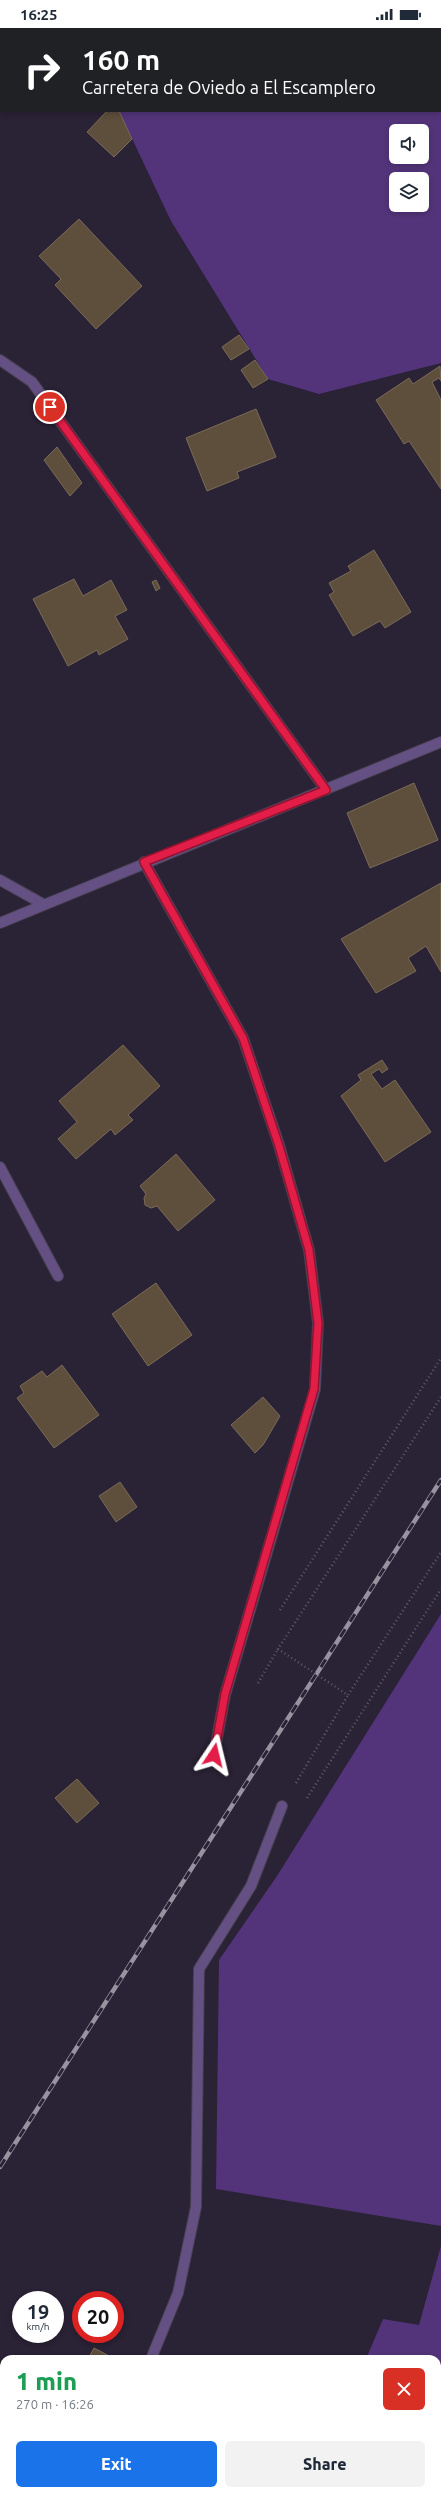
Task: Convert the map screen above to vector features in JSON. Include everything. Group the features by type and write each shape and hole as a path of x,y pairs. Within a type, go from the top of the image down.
{"street":[{"path":"0,360 32,382 326,790"},
{"path":"0,923 144,862 326,790 441,742"},
{"path":"144,862 243,1038 279,1146 309,1250 318,1323 314,1389 225,1694 214,1755"},
{"path":"0,880 43,904"},
{"path":"0,1167 58,1276"},
{"path":"153,2355 178,2293 196,2207 198,1969 251,1886 282,1806"}],"path":[{"path":"277,1614 441,1358"},
{"path":"348,1695 278,1649 441,1397"},
{"path":"282,1806 348,1695 441,1552"},
{"path":"306,1800 441,1589"}],"shaded area":[{"path":"119,112 441,112 441,363 319,394 268,379 171,221"},
{"path":"441,1614 441,2226 216,2189 219,1960 277,1876"},
{"path":"441,2246 441,2355 368,2355 383,2319 419,2325"}],"building":[{"path":"106,112 119,112 132,139 114,157 87,132"},
{"path":"79,219 142,286 96,329 55,285 61,279 39,256"},
{"path":"239,335 249,349 231,360 222,347"},
{"path":"255,360 268,379 253,388 241,370"},
{"path":"440,366 441,381 439,378 432,382 441,400 441,489 409,441 404,444 376,400 409,378 413,384"},
{"path":"256,409 276,457 237,472 239,478 207,491 186,438"},
{"path":"57,447 82,483 70,496 44,460"},
{"path":"374,550 411,612 385,628 380,621 353,636 329,595 334,592 329,583 351,571 348,566"},
{"path":"74,579 83,596 111,580 127,610 115,616 128,639 99,655 97,650 68,666 33,599"},
{"path":"156,580 160,588 156,591 152,582"},
{"path":"414,783 438,840 370,868 347,813"},
{"path":"441,883 441,972 426,946 408,958 416,971 376,993 341,939"},
{"path":"123,1045 160,1086 128,1115 133,1120 115,1135 111,1129 76,1159 58,1139 77,1122 59,1101"},
{"path":"382,1060 388,1069 382,1073 379,1069 371,1074 382,1089 395,1080 431,1132 385,1162 341,1096 361,1080 358,1075"},
{"path":"176,1154 215,1200 178,1231 157,1206 151,1208 145,1205 144,1198 146,1194 140,1186"},
{"path":"156,1283 192,1335 148,1366 112,1314"},
{"path":"62,1365 99,1415 54,1448 17,1398 24,1393 20,1386 42,1371 47,1377"},
{"path":"263,1397 280,1416 263,1445 255,1453 231,1425"},
{"path":"120,1482 137,1507 116,1522 99,1496"},
{"path":"77,1779 99,1803 77,1823 55,1798"},
{"path":"94,2348 107,2355 90,2355"}],"railway":[{"path":"0,2167 441,1480"}],"route":[{"path":"50,407 326,790 144,862 243,1038 279,1146 309,1250 318,1323 314,1389 225,1694 214,1755"}]}
